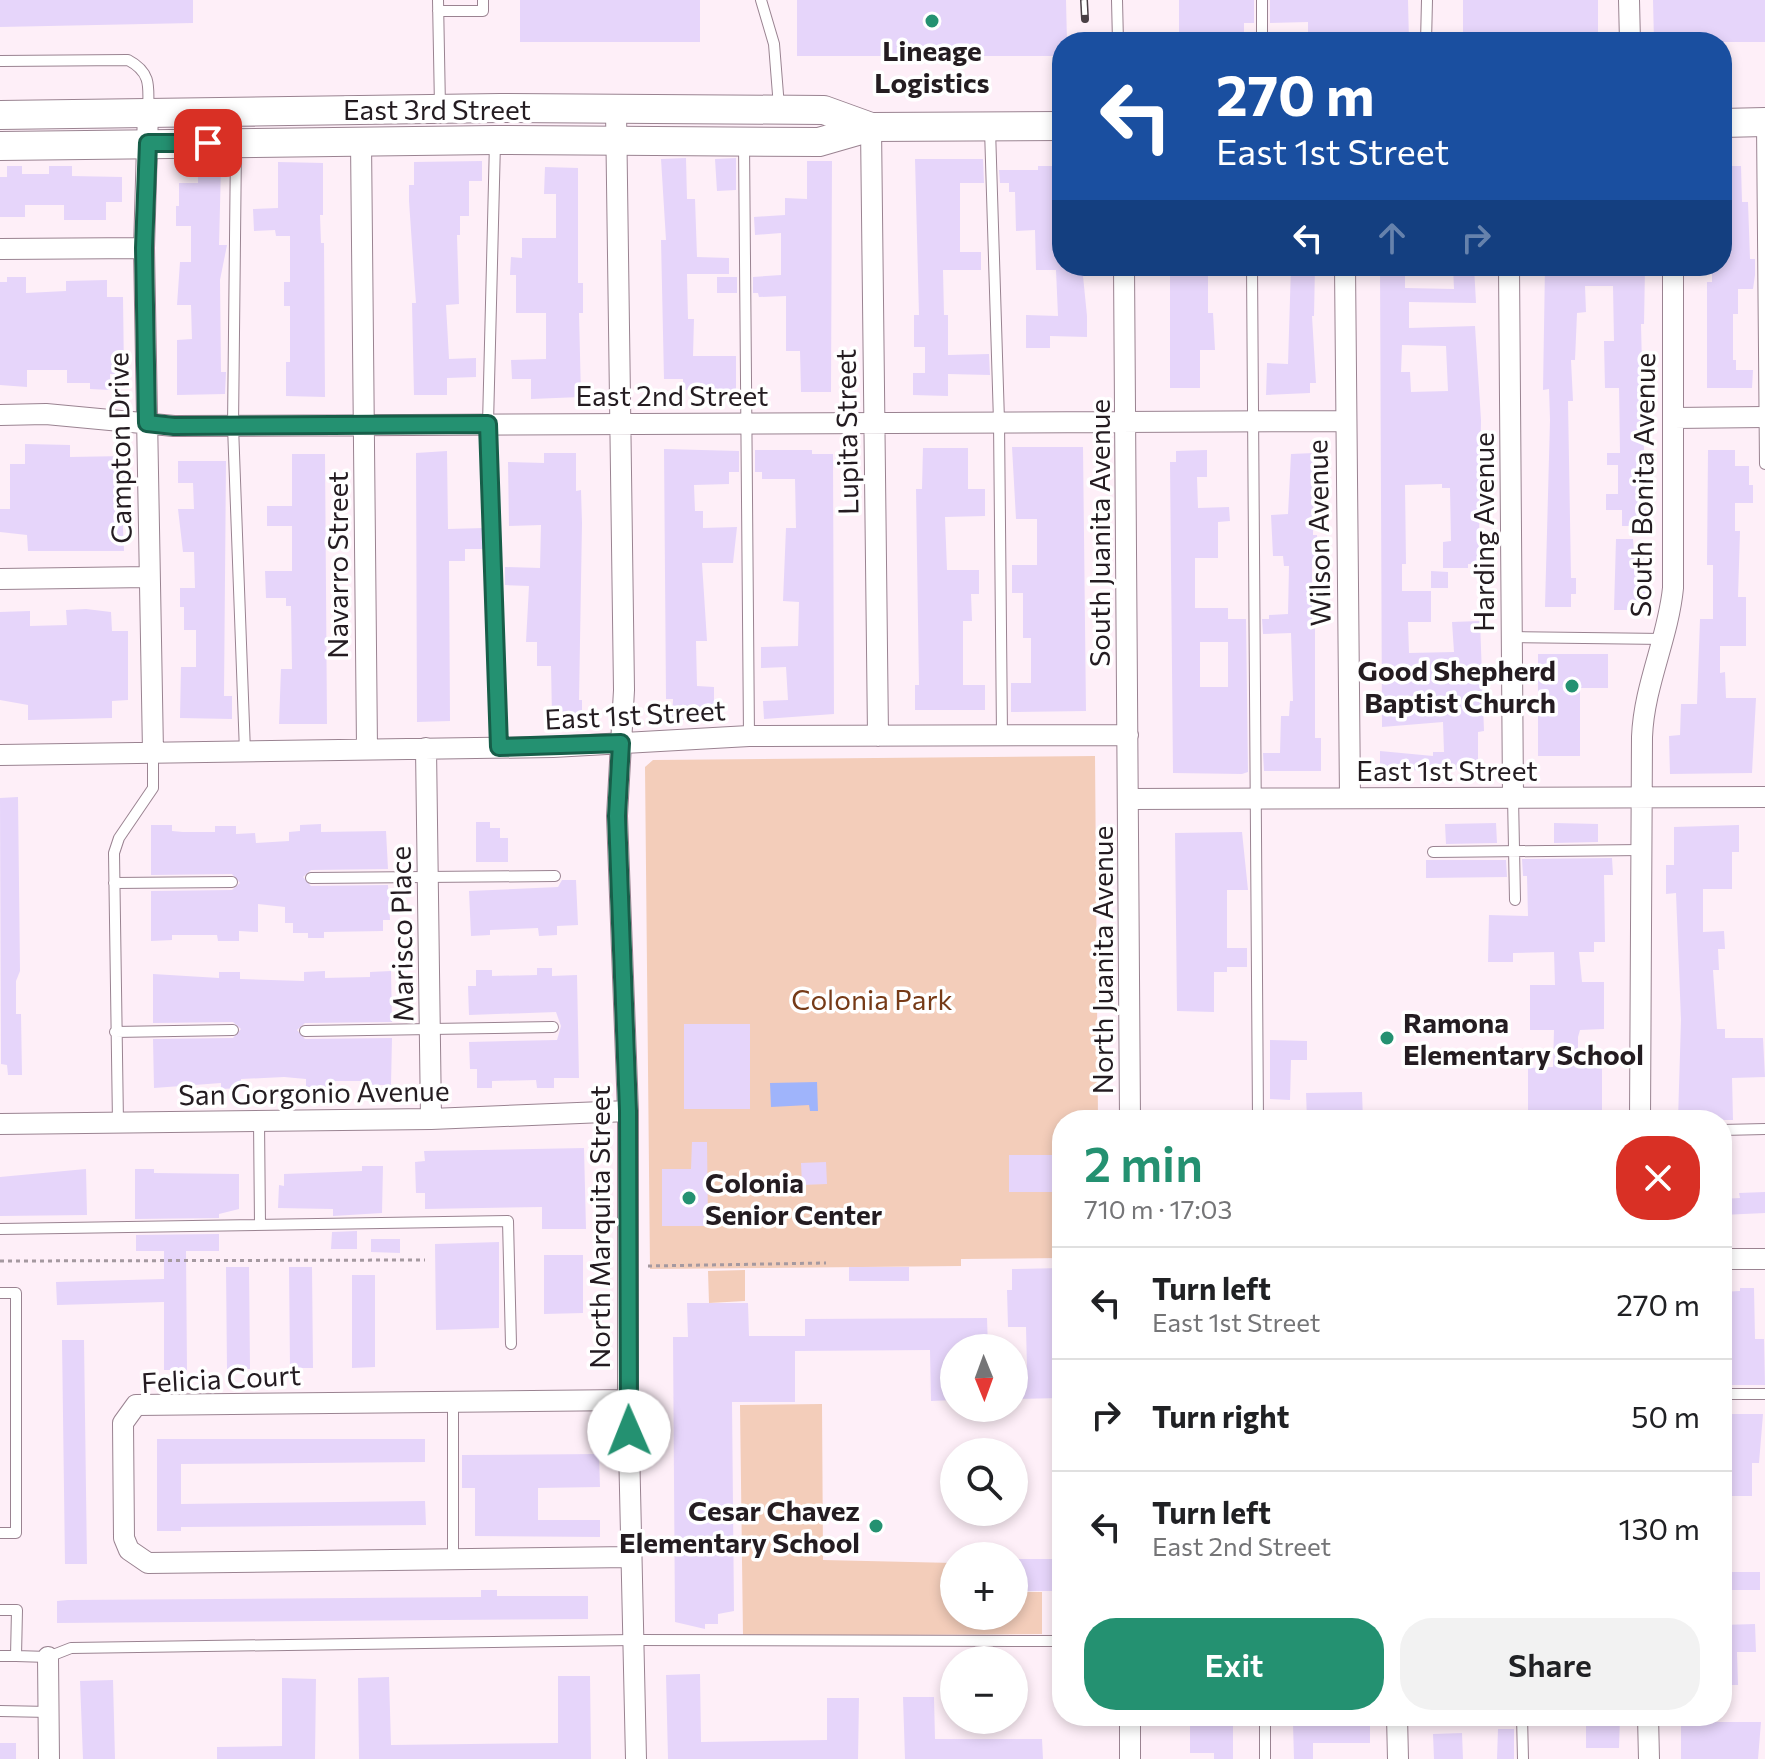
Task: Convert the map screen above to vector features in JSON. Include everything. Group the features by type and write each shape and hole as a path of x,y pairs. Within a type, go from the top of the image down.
{"street":[{"path":"1629,0 1630,32"},
{"name":"East 3rd Street","path":"0,115 440,109 824,110 871,127"},
{"path":"440,109 440,141"},
{"name":"North Marquita Street","path":"616,110 624,690 617,816 628,1111 628,1400 636,1759"},
{"name":"Campton Drive","path":"148,112 144,248 153,752"},
{"path":"1732,123 1764,122"},
{"name":"East 3rd Street","path":"0,146 495,140 819,142 871,127 1052,126"},
{"name":"Lupita Street","path":"871,127 878,736"},
{"name":"Navarro Street","path":"361,141 367,748"},
{"path":"0,249 144,248"},
{"name":"South Juanita Avenue","path":"1124,276 1130,799"},
{"name":"Wilson Avenue","path":"1345,276 1350,798"},
{"name":"Harding Avenue","path":"1509,276 1513,797"},
{"name":"South Bonita Avenue","path":"1640,1110 1643,704 1664,639 1673,588 1673,276"},
{"name":"East 2nd Street","path":"0,415 46,414 121,424 233,426 1345,421"},
{"path":"1674,418 1765,417"},
{"path":"0,579 149,577"},
{"name":"East 1st Street","path":"0,755 499,747 749,736 1128,735"},
{"name":"Marisco Place","path":"426,748 431,1119"},
{"name":"East 1st Street","path":"1130,799 1765,797"},
{"name":"North Juanita Avenue","path":"1130,799 1130,1110"},
{"name":"San Gorgonio Avenue","path":"0,1124 431,1119 628,1111"},
{"path":"1732,1259 1765,1259"},
{"name":"Felicia Court","path":"628,1400 147,1404 129,1410 123,1423 124,1538 137,1559 148,1563 631,1557"},
{"path":"48,1657 49,1759"},
{"path":"1130,1726 1130,1759"},
{"path":"1397,1726 1398,1759"},
{"path":"1648,1726 1649,1759"}],"lane":[{"path":"440,109 438,6 483,11 483,0"},
{"path":"761,0 774,44 779,110"},
{"path":"1117,0 1118,32"},
{"path":"1262,0 1262,32"},
{"path":"1426,32 1427,0"},
{"path":"0,61 128,60 141,67 149,78 148,112"},
{"path":"1764,122 1765,464"},
{"path":"990,125 999,421 1002,734"},
{"path":"495,140 488,424 499,747"},
{"path":"744,141 749,736"},
{"path":"236,143 233,426 245,752"},
{"path":"1252,276 1258,1110"},
{"path":"1511,637 1664,639"},
{"path":"118,1123 115,845 153,788 153,752"},
{"path":"1513,797 1515,900"},
{"path":"1433,852 1643,850"},
{"path":"311,878 555,876"},
{"path":"114,883 232,882"},
{"path":"305,1031 553,1027"},
{"path":"115,1032 233,1030"},
{"path":"259,1121 260,1225"},
{"path":"1732,1130 1765,1129"},
{"path":"0,1229 508,1221 511,1344"},
{"path":"0,1293 16,1293 16,1533 0,1533"},
{"path":"1732,1394 1765,1394"},
{"path":"453,1400 453,1560"},
{"path":"0,1610 17,1610 16,1656"},
{"path":"0,1656 48,1657 71,1648 633,1640 1052,1641"},
{"path":"0,1711 49,1712"},
{"path":"1265,1726 1265,1759"},
{"path":"1522,1726 1523,1759"}],"path":[{"path":"0,1261 425,1260"},
{"path":"648,1266 826,1263"}],"green space":[{"name":"Colonia Park","path":"1095,756 1098,1110 1052,1110 1052,1258 961,1259 961,1266 650,1269 645,767 653,760"},
{"path":"745,1270 745,1301 709,1303 708,1271"},
{"path":"822,1404 823,1560 940,1563 940,1630 1028,1630 1028,1592 1042,1592 1042,1634 743,1636 740,1405"}],"water":[{"path":"817,1082 818,1111 810,1111 809,1105 771,1107 770,1083"}],"building":[{"path":"0,0 193,0 193,23 0,27"},
{"path":"520,0 700,0 700,42 520,42"},
{"name":"Lineage Logistics","path":"797,0 1066,0 1067,32 1052,32 1052,56 797,56"},
{"path":"1179,0 1254,0 1254,23 1244,23 1244,32 1179,32"},
{"path":"1270,0 1408,0 1409,32 1308,32 1308,22 1270,23"},
{"path":"1463,0 1598,0 1598,32 1463,32"},
{"path":"1653,0 1765,0 1765,42 1732,42 1732,32 1654,32"},
{"path":"686,158 687,199 695,199 697,257 729,258 729,274 687,274 688,319 694,319 693,356 736,356 736,400 716,400 716,390 683,390 683,379 664,379 661,240 666,240 661,159"},
{"path":"736,158 736,190 717,191 715,159"},
{"path":"915,159 983,159 984,183 960,183 960,252 981,252 981,270 943,270 944,315 948,315 948,355 989,354 990,375 948,374 948,396 913,395 913,373 925,373 925,347 914,347 914,315 919,315"},
{"path":"482,161 482,181 469,181 469,216 460,216 460,235 457,235 459,304 446,305 449,359 476,358 476,377 447,378 447,395 414,395 412,303 416,303 409,185 414,185 414,162"},
{"path":"807,161 832,161 831,392 801,392 800,351 786,351 786,296 759,297 758,293 753,293 753,277 781,275 781,233 755,235 754,217 785,215 785,198 807,199"},
{"path":"278,162 323,163 323,215 320,215 321,243 324,243 325,397 286,396 286,362 290,362 290,306 284,306 284,282 290,282 290,236 276,236 275,230 254,231 253,209 278,208"},
{"path":"7,166 22,166 22,174 49,174 49,166 72,166 72,176 122,177 122,202 106,202 106,220 64,220 64,205 25,205 25,217 0,217 0,177 7,177"},
{"path":"1038,166 1052,166 1052,270 1036,270 1035,230 1016,231 1015,192 1009,192 1009,183 1000,183 999,170 1038,170"},
{"path":"1732,166 1741,166 1742,202 1748,202 1750,259 1755,259 1755,275 1753,289 1738,289 1738,314 1733,314 1733,360 1736,360 1736,370 1753,370 1752,388 1707,388 1707,282 1712,282 1712,276 1732,276"},
{"path":"198,167 221,167 219,245 227,245 220,280 221,372 226,372 225,394 177,395 177,340 192,339 191,305 177,305 180,262 191,262 191,226 176,226 176,206 179,206 179,183 198,183"},
{"path":"545,167 578,168 578,283 583,283 583,313 579,313 581,397 531,399 531,379 512,379 511,360 546,359 546,313 516,313 516,275 510,275 511,257 522,258 522,238 556,238 556,194 544,194"},
{"path":"1056,276 1083,276 1087,337 1050,336 1050,348 1026,348 1026,315 1058,316"},
{"path":"1170,276 1208,276 1208,313 1213,313 1215,350 1200,350 1200,388 1170,388"},
{"path":"1291,276 1315,276 1312,316 1316,383 1310,383 1310,393 1266,395 1267,363 1288,364"},
{"path":"1380,276 1405,276 1405,288 1454,289 1453,276 1475,276 1476,303 1409,302 1409,328 1475,326 1481,420 1479,541 1484,541 1484,564 1468,564 1468,568 1443,568 1443,542 1451,541 1450,488 1442,488 1442,484 1405,485 1406,564 1402,564 1402,591 1431,591 1431,622 1408,622 1409,653 1454,652 1452,622 1480,621 1484,731 1478,732 1478,769 1380,771 1380,751 1433,756 1433,752 1444,752 1443,722 1382,727","holes":["1402,345 1446,346 1448,391 1411,392 1410,372 1401,372"]},
{"path":"1545,276 1645,276 1644,324 1641,324 1644,453 1647,453 1647,466 1640,466 1640,494 1646,494 1646,526 1622,526 1622,510 1606,510 1606,494 1618,494 1618,465 1607,465 1607,453 1620,453 1619,388 1605,388 1604,341 1614,341 1613,286 1585,286 1586,312 1577,313 1575,360 1571,360 1573,401 1568,401 1571,578 1576,578 1576,594 1571,594 1571,607 1545,607 1550,420 1549,389 1543,390"},
{"path":"7,277 26,277 26,293 66,291 66,281 107,280 107,297 123,297 124,374 110,374 110,390 90,389 90,383 67,383 67,370 27,370 27,387 0,385 0,282 7,282"},
{"path":"717,277 737,277 737,293 717,293"},
{"path":"25,444 70,445 70,457 125,456 126,482 121,482 124,551 28,551 27,535 0,532 0,509 10,509 10,464 25,464"},
{"path":"1012,447 1083,447 1086,711 1011,712 1011,683 1031,683 1031,638 1023,638 1023,593 1012,593 1012,565 1037,565 1037,519 1016,519"},
{"path":"923,448 968,448 968,489 985,489 985,516 945,517 947,570 979,570 979,594 971,594 972,621 963,621 963,685 985,685 985,710 915,710 915,685 919,685 916,489 922,489"},
{"path":"664,449 739,451 739,472 729,472 729,484 694,485 695,511 703,511 703,528 737,527 733,563 702,563 707,641 696,641 697,686 714,687 714,713 702,713 702,720 672,720 673,699 666,699"},
{"path":"755,450 812,450 812,454 833,454 834,714 764,719 763,701 788,700 786,667 761,668 761,647 798,646 799,602 783,601 786,528 796,528 795,479 762,479 762,472 755,472"},
{"path":"1207,450 1207,477 1197,477 1198,508 1229,507 1230,521 1218,522 1218,558 1195,558 1195,608 1228,608 1228,619 1246,619 1248,772 1242,774 1173,773 1170,462 1176,462 1176,451","holes":["1200,642 1228,642 1228,687 1200,687"]},
{"path":"1708,450 1735,450 1735,466 1749,466 1749,485 1753,485 1753,503 1735,503 1735,531 1740,531 1738,597 1746,597 1746,646 1720,646 1720,673 1725,672 1726,698 1756,698 1752,773 1670,774 1669,736 1680,735 1681,704 1697,704 1700,619 1713,619 1713,565 1707,565"},
{"path":"447,451 448,529 484,528 484,549 465,549 465,561 449,561 450,721 417,722 416,453"},
{"path":"544,453 576,453 576,491 581,490 582,523 579,700 582,700 582,715 552,716 551,666 537,666 537,642 526,642 529,586 505,585 505,567 540,568 541,525 509,526 508,462 544,463"},
{"path":"1314,453 1313,535 1317,535 1318,565 1312,565 1312,619 1315,619 1315,738 1321,738 1321,771 1264,771 1263,753 1280,753 1281,716 1289,716 1290,701 1293,701 1291,633 1263,634 1262,619 1269,619 1269,615 1288,614 1289,566 1284,566 1283,556 1273,556 1271,515 1288,514 1291,454"},
{"path":"292,454 325,454 327,724 279,724 281,669 292,669 291,606 286,606 286,598 266,598 265,571 292,571 292,526 267,526 267,506 292,506"},
{"path":"178,461 226,461 224,696 232,696 232,719 180,718 181,667 196,667 196,630 184,630 184,607 180,607 180,588 195,588 194,552 183,552 178,509 194,509 193,483 178,483"},
{"path":"1616,539 1633,539 1634,553 1644,553 1646,610 1614,610"},
{"path":"1431,571 1448,572 1448,588 1431,588"},
{"path":"66,610 111,612 112,631 128,631 128,700 112,701 112,718 28,720 28,705 0,700 0,612 30,611 30,626 67,625"},
{"path":"1538,654 1608,654 1608,688 1580,688 1580,756 1538,756"},
{"path":"18,797 20,971 16,981 16,1014 21,1014 22,1075 8,1075 7,1065 1,1064 0,798"},
{"path":"476,822 490,822 490,828 500,828 500,838 508,838 508,862 476,862"},
{"path":"1496,823 1497,843 1446,844 1445,824"},
{"path":"1554,823 1598,824 1598,842 1554,843"},
{"path":"321,824 321,832 386,831 388,869 311,870 303,877 311,886 388,885 390,920 383,920 383,931 324,932 324,938 308,938 308,933 293,933 293,923 285,923 285,907 258,904 258,932 239,931 239,941 218,941 217,935 172,935 172,940 151,941 151,891 232,890 240,883 232,874 151,875 151,825 172,825 172,831 183,832 215,832 215,826 236,826 236,834 255,833 256,843 289,841 289,832 300,831 300,825"},
{"path":"1739,825 1739,852 1732,852 1732,889 1703,889 1703,932 1724,931 1725,949 1718,949 1719,970 1713,970 1717,1029 1725,1029 1725,1038 1763,1038 1765,1077 1732,1078 1733,1120 1732,1110 1678,1110 1681,1020 1676,893 1666,894 1666,865 1674,865 1674,827"},
{"path":"1242,832 1248,890 1227,890 1227,948 1247,948 1247,967 1227,967 1227,972 1214,972 1214,1012 1177,1011 1175,833"},
{"path":"1612,858 1613,875 1604,875 1605,942 1594,942 1594,952 1579,952 1582,982 1604,982 1604,1029 1580,1030 1578,1037 1578,1065 1602,1065 1602,1110 1528,1110 1528,1068 1553,1067 1554,1030 1530,1030 1530,985 1555,985 1554,952 1513,953 1513,962 1488,962 1489,915 1528,916 1527,876 1523,876 1522,859"},
{"path":"1426,860 1506,860 1507,877 1426,878"},
{"path":"562,880 576,880 578,925 557,926 557,935 539,936 538,928 490,930 490,935 471,936 469,891 558,887"},
{"path":"537,968 552,968 552,976 577,975 579,1078 554,1078 554,1088 537,1088 536,1080 492,1081 492,1088 477,1088 477,1069 470,1069 469,1042 557,1040 561,1026 556,1012 469,1015 468,986 476,986 476,970 492,970 492,976 537,975"},
{"path":"325,971 325,978 370,977 370,972 391,971 392,1022 305,1023 297,1030 305,1039 392,1038 391,1085 371,1085 371,1081 326,1081 326,1087 306,1087 306,1079 284,1077 241,1079 241,1088 221,1089 221,1083 154,1088 153,1039 233,1038 241,1029 233,1022 153,1023 153,974 219,978 219,972 240,972 240,979 304,981 304,972"},
{"path":"684,1024 750,1024 750,1109 684,1109"},
{"path":"1270,1040 1307,1041 1307,1060 1291,1060 1290,1100 1270,1099"},
{"path":"1362,1092 1363,1110 1307,1110 1306,1093"},
{"path":"692,1142 707,1142 708,1226 662,1226 662,1169 691,1169"},
{"path":"584,1148 586,1229 542,1229 542,1207 425,1209 425,1193 416,1193 415,1162 425,1161 424,1151"},
{"path":"1009,1155 1052,1155 1052,1192 1009,1192"},
{"path":"826,1162 827,1184 802,1185 801,1163"},
{"path":"362,1166 383,1166 382,1213 333,1216 333,1209 278,1208 279,1185 284,1186 284,1174 362,1171"},
{"path":"86,1169 87,1215 0,1216 0,1177"},
{"path":"135,1169 154,1169 154,1173 239,1174 239,1209 219,1214 219,1218 135,1219"},
{"path":"1765,1192 1765,1213 1732,1215 1732,1198 1740,1198 1739,1193"},
{"path":"357,1231 357,1249 331,1249 332,1232"},
{"path":"219,1234 219,1251 186,1251 187,1370 164,1370 164,1302 57,1305 56,1282 164,1279 164,1251 136,1251 136,1235"},
{"path":"371,1239 400,1239 400,1253 371,1252"},
{"path":"499,1242 499,1328 436,1330 435,1244"},
{"path":"544,1255 583,1255 583,1313 544,1314"},
{"path":"226,1267 249,1267 250,1369 227,1369"},
{"path":"289,1267 312,1267 313,1368 290,1368"},
{"path":"849,1267 909,1267 909,1281 849,1281"},
{"path":"1052,1268 1052,1398 1028,1399 1028,1334 1026,1327 1008,1327 1007,1290 1012,1290 1012,1269"},
{"path":"352,1275 375,1275 375,1367 352,1368"},
{"path":"1740,1288 1754,1288 1755,1339 1764,1339 1765,1385 1732,1385 1732,1291 1740,1291"},
{"path":"687,1303 748,1303 749,1336 805,1336 805,1319 987,1318 988,1334 940,1334 940,1401 931,1401 930,1350 795,1351 795,1402 732,1402 734,1611 718,1614 718,1624 705,1624 705,1629 675,1622 673,1337 688,1337"},
{"path":"62,1340 84,1340 87,1564 65,1564"},
{"path":"1732,1414 1763,1414 1759,1463 1752,1463 1752,1496 1732,1496"},
{"path":"157,1439 425,1439 425,1462 181,1464 181,1504 425,1501 426,1525 181,1527 181,1531 157,1531"},
{"path":"599,1454 600,1487 538,1488 538,1520 600,1520 600,1537 475,1536 475,1488 462,1488 462,1455"},
{"path":"1028,1559 1052,1559 1052,1591 1028,1591"},
{"path":"1732,1572 1760,1572 1760,1590 1732,1590"},
{"path":"481,1590 497,1590 497,1596 588,1596 588,1619 57,1623 57,1601 68,1600 481,1597"},
{"path":"1755,1624 1756,1652 1737,1652 1738,1685 1732,1685 1732,1625"},
{"path":"700,1674 701,1742 827,1740 827,1698 859,1698 858,1759 668,1759 666,1675"},
{"path":"558,1676 590,1676 591,1759 359,1759 358,1678 389,1677 391,1745 558,1743"},
{"path":"282,1678 316,1679 315,1759 217,1759 217,1747 282,1746"},
{"path":"113,1680 115,1759 83,1759 80,1681"},
{"path":"903,1697 934,1697 935,1739 1042,1739 1043,1759 905,1759"},
{"path":"1732,1722 1761,1722 1758,1759 1681,1759 1681,1726 1732,1726"},
{"path":"1190,1726 1233,1726 1233,1759 1214,1759 1214,1753 1190,1753"},
{"path":"1293,1726 1370,1726 1370,1743 1313,1743 1313,1759 1294,1759"},
{"path":"1586,1726 1620,1726 1619,1748 1586,1748"},
{"path":"1498,1729 1514,1729 1514,1759 1497,1759"},
{"path":"1462,1733 1463,1759 1434,1759 1433,1734"},
{"path":"0,1743 16,1743 16,1759 0,1759"}],"railway":[{"path":"1084,0 1085,19"}],"place":[{"name":"Lineage Logistics","path":"932,21"},
{"name":"Good Shepherd Baptist Church","path":"1572,686"},
{"name":"Ramona Elementary School","path":"1387,1038"},
{"name":"Colonia Senior Center","path":"689,1198"},
{"name":"Cesar Chavez Elementary School","path":"876,1526"}],"route":[{"path":"208,143 148,143 144,248 147,423 174,426 488,424 499,747 621,743 617,816 628,1111 629,1431"}]}
